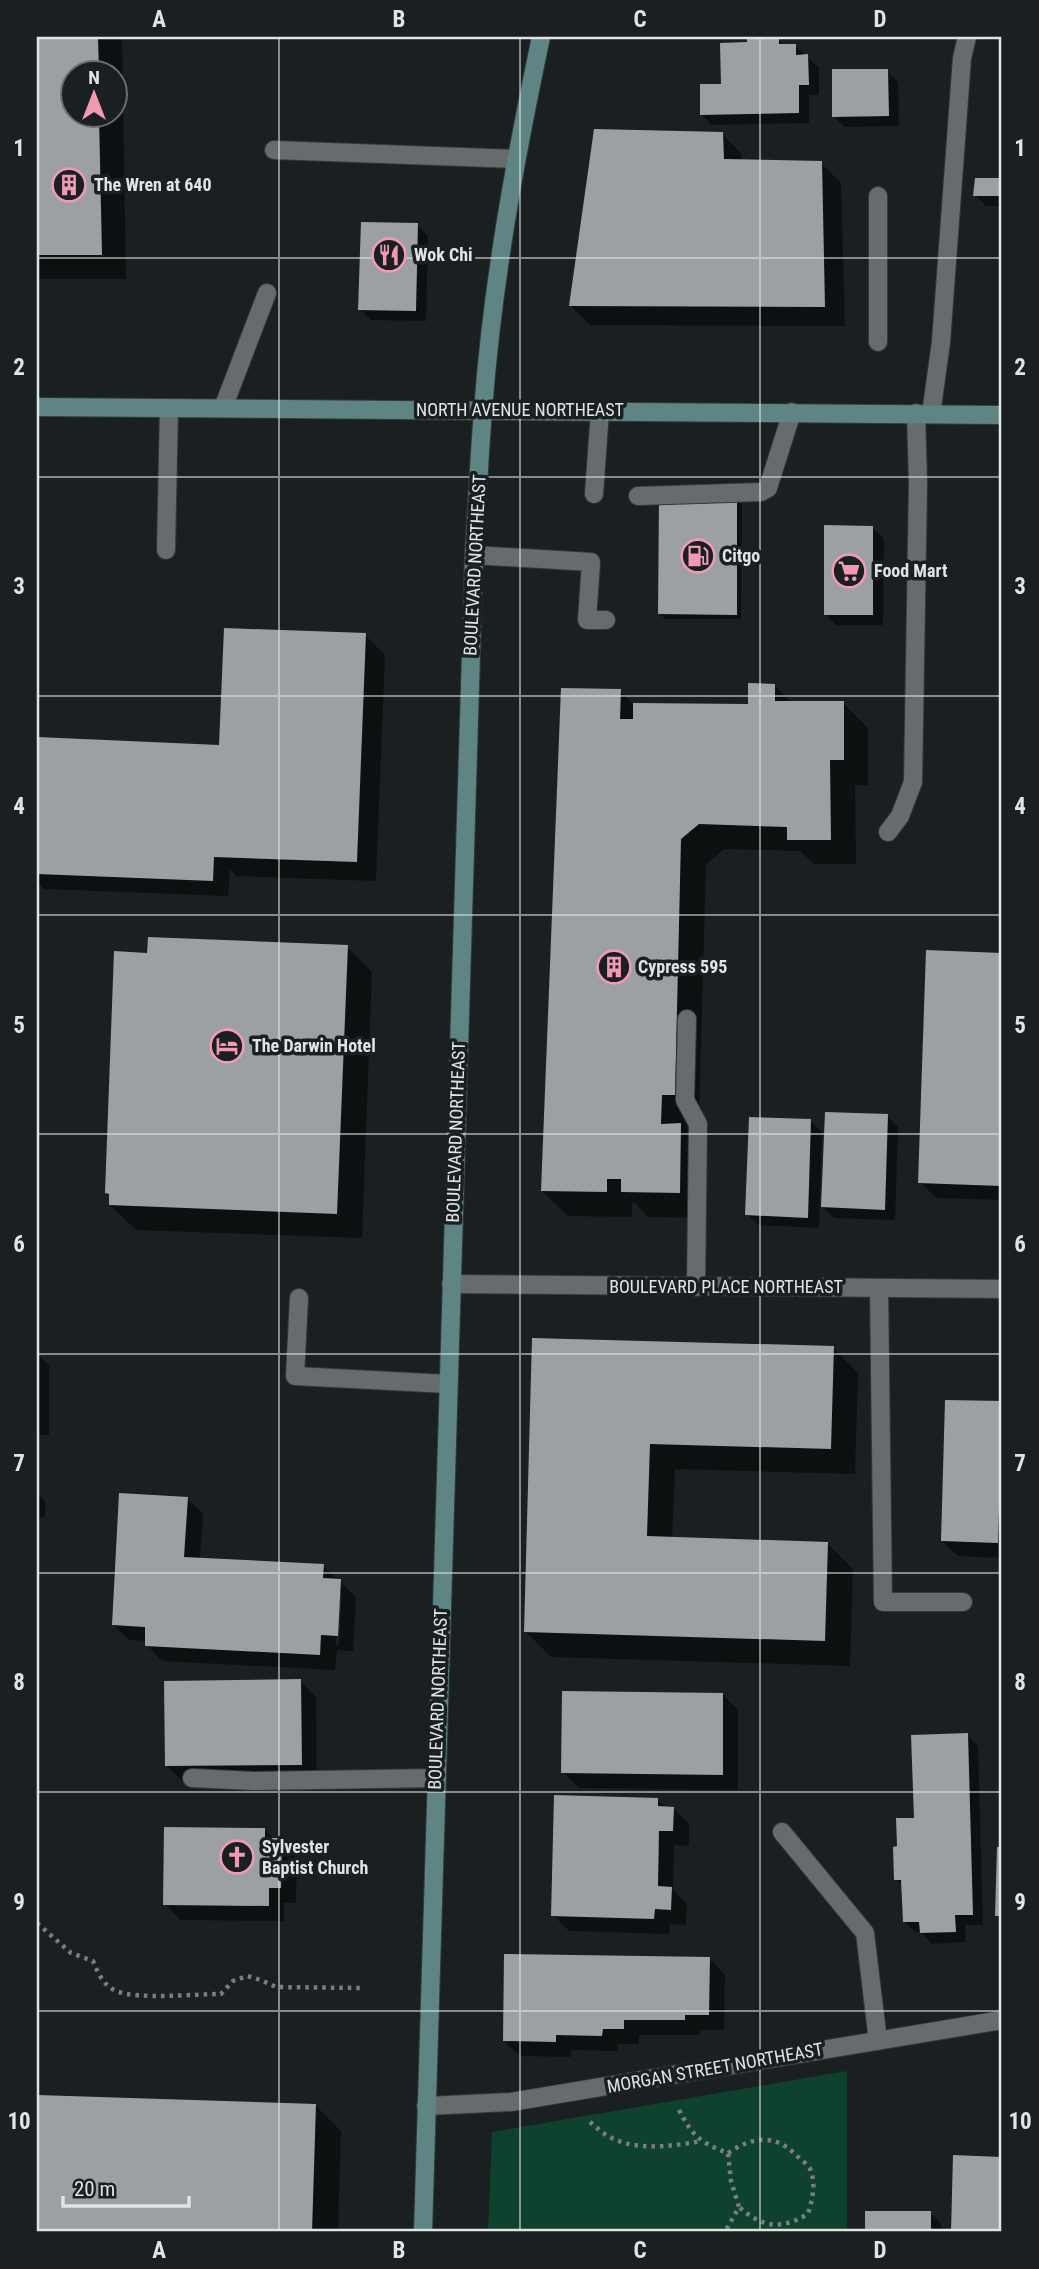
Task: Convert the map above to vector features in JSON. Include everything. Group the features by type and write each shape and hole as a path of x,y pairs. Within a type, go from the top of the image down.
{"main road":[{"name":"BOULEVARD NORTHEAST","path":"423,2232 474,555 483,409 499,271 516,159 541,37"},
{"name":"NORTH AVENUE NORTHEAST","path":"37,407 1002,415"}],"street":[{"path":"888,832 900,816 913,782 918,484 923,414 941,342 962,58 967,37"},
{"path":"274,150 516,159"},
{"path":"878,196 878,342"},
{"path":"223,408 267,293"},
{"path":"166,550 169,408"},
{"path":"594,494 600,411"},
{"path":"638,496 761,492 768,488 792,412"},
{"path":"474,555 591,562 587,620 606,620"},
{"path":"687,1019 685,1100 698,1124 696,1287"},
{"name":"BOULEVARD PLACE NORTHEAST","path":"451,1284 1002,1289"},
{"path":"879,1288 883,1602 963,1602"},
{"path":"299,1298 295,1376 448,1384"},
{"path":"192,1778 366,1781 436,1778"},
{"path":"782,1832 865,1933 878,2040"},
{"name":"MORGAN STREET NORTHEAST","path":"426,2106 512,2102 1002,2020"}],"path":[{"path":"37,1923 71,1953 93,1961 102,1980 116,1991 140,1994 221,1994 233,1981 247,1976 276,1987 361,1988"},
{"path":"679,2110 691,2133 710,2146 728,2152 744,2143 769,2138 788,2146 810,2169 814,2190 808,2214 792,2224 770,2225 751,2218 739,2207 731,2181 728,2152"},
{"path":"590,2122 609,2137 641,2146 676,2146 702,2141"},
{"path":"726,2232 739,2207"}],"green space":[{"path":"847,2071 847,2232 488,2232 492,2132"}],"building":[{"name":"The Wren at 640","path":"37,37 98,37 99,60 60,60 60,130 99,130 102,255 37,255"},
{"path":"747,37 779,37 779,44 796,44 796,55 808,54 809,85 799,85 799,113 700,115 700,84 721,84 720,43 747,42"},
{"path":"832,69 888,69 889,116 832,117"},
{"path":"594,129 723,132 724,159 822,161 825,307 569,306"},
{"path":"975,178 1001,178 1001,196 973,196"},
{"path":"361,222 418,223 416,311 358,310"},
{"name":"Citgo","path":"659,497 737,497 737,615 658,614"},
{"name":"Food Mart","path":"824,525 873,526 873,615 824,615"},
{"path":"224,628 366,633 357,862 214,857 213,881 37,874 37,737 219,745"},
{"name":"Cypress 595","path":"748,683 775,684 775,701 844,701 844,760 830,760 831,840 787,840 787,827 699,824 681,839 675,1095 662,1095 661,1124 681,1123 680,1193 621,1192 621,1179 607,1179 607,1192 541,1191 561,688 621,689 620,719 633,719 633,703 748,704"},
{"path":"148,937 348,945 337,1214 109,1205 109,1194 105,1193 114,951 147,953"},
{"path":"926,950 1002,953 1001,1186 918,1183"},
{"path":"825,1112 888,1114 885,1210 821,1207"},
{"path":"749,1117 811,1119 808,1218 745,1215"},
{"path":"532,1338 834,1346 831,1449 650,1444 647,1536 828,1542 825,1641 524,1632"},
{"path":"945,1400 1002,1401 998,1543 941,1541"},
{"path":"119,1493 188,1497 184,1557 324,1564 323,1578 341,1579 338,1636 321,1635 320,1655 145,1646 145,1627 112,1625"},
{"path":"301,1679 302,1765 165,1766 164,1681"},
{"path":"562,1691 723,1693 723,1775 561,1773"},
{"path":"968,1733 973,1915 955,1915 956,1932 920,1933 919,1922 903,1922 901,1880 894,1880 896,1818 914,1818 911,1735"},
{"path":"554,1795 658,1798 658,1806 674,1807 673,1831 659,1831 658,1886 672,1887 671,1910 655,1909 654,1919 551,1916"},
{"path":"164,1827 265,1828 265,1838 282,1838 281,1888 269,1888 269,1906 163,1905"},
{"path":"997,1847 1002,1847 1002,1916 995,1916"},
{"path":"504,1954 710,1957 709,2015 685,2015 685,2020 624,2020 624,2029 603,2029 602,2036 556,2035 556,2042 503,2041"},
{"path":"37,2095 316,2104 312,2232 37,2232"},
{"path":"953,2155 1001,2157 1002,2232 951,2232"},
{"path":"865,2211 931,2211 931,2232 865,2232"}],"place":[{"name":"The Wren at 640","path":"69,185"},
{"name":"Wok Chi","path":"389,255"},
{"name":"Citgo","path":"698,556"},
{"name":"Food Mart","path":"849,571"},
{"name":"Cypress 595","path":"614,967"},
{"name":"The Darwin Hotel","path":"227,1046"},
{"name":"Sylvester Baptist Church","path":"237,1857"}]}
